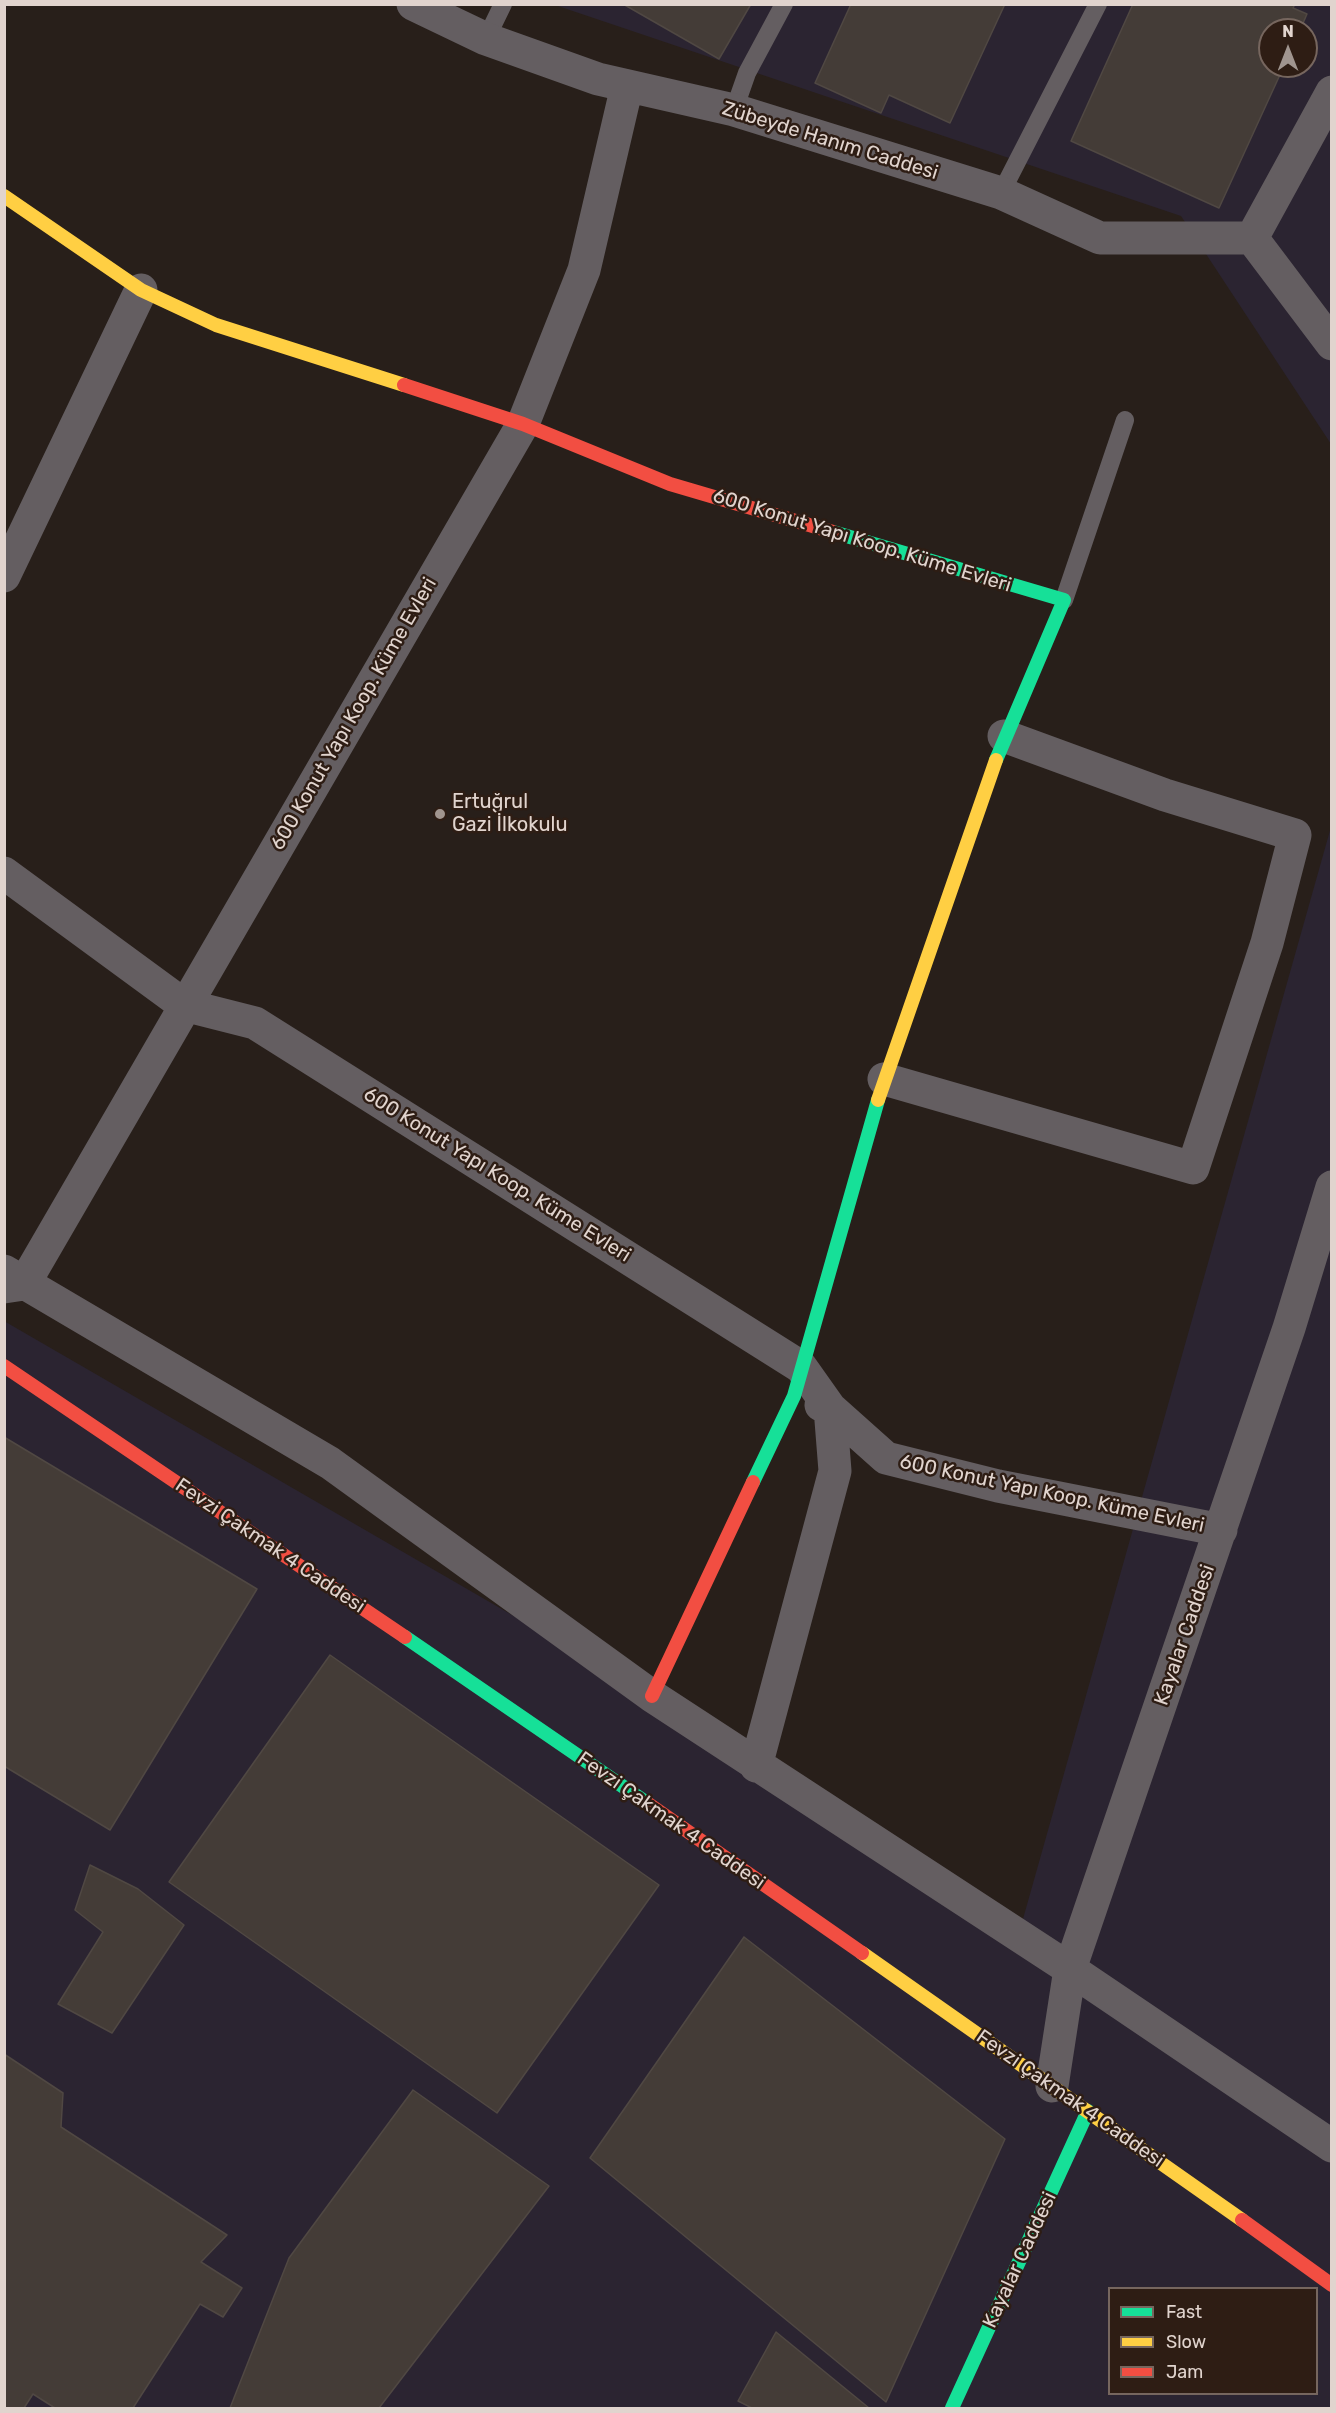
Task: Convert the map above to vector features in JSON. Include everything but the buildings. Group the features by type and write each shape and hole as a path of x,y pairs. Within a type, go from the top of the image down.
{"street":[{"name":"Zübeyde Hanım Caddesi","path":"413,4 486,39 598,79 734,110 1000,193 1100,238 1252,238"},
{"name":"600 Konut Yapı Koop. Küme Evleri","path":"11,1280 184,1005 523,424 584,270 627,86"},
{"path":"1332,92 1252,238 1332,344"},
{"name":"600 Konut Yapı Koop. Küme Evleri","path":"4,196 72,245 141,290 216,325 523,424 670,484 1064,600"},
{"path":"4,576 141,290"},
{"path":"652,1696 797,1382 884,1079 1004,736 1064,600"},
{"path":"884,1079 1193,1168 1267,943 1295,835 1165,795 1004,736"},
{"name":"600 Konut Yapı Koop. Küme Evleri","path":"4,873 184,1005 255,1023 797,1382 886,1458 998,1486 1221,1530"},
{"name":"Kayalar Caddesi","path":"1052,2086 1070,1969 1289,1329 1332,1187"},
{"path":"11,1280 330,1463 652,1696 1070,1969 1332,2146"},
{"name":"Fevzi Çakmak 4 Caddesi","path":"4,1366 501,1702 1088,2111 1332,2285"},
{"path":"756,1766 835,1471 830,1408"},
{"name":"Kayalar Caddesi","path":"952,2409 1088,2111"}],"lane":[{"path":"486,39 503,4"},
{"path":"734,110 747,73 784,4"},
{"path":"1000,193 1098,4"},
{"path":"1064,600 1125,420"}],"shaded area":[{"path":"555,5 1331,5 1331,444 1181,216"},
{"path":"1331,827 1331,2408 5,2408 4,1321 652,1696 1021,1926"}],"traffic: fast":[{"path":"833,532 1064,600 996,760"},
{"path":"753,1482 794,1396 878,1100"},
{"path":"405,1637 647,1803"},
{"path":"952,2408 1088,2111"}],"traffic: slow":[{"path":"4,196 141,290 216,325 404,385"},
{"path":"878,1100 996,760"},
{"path":"862,1953 1242,2220"}],"traffic: jam":[{"path":"404,385 523,424 670,484 833,532"},
{"path":"4,1366 405,1637"},
{"path":"652,1696 753,1482"},
{"path":"647,1803 862,1953"},
{"path":"1242,2220 1332,2285"}],"place":[{"name":"Ertuğrul Gazi İlkokulu","path":"440,814"}]}
